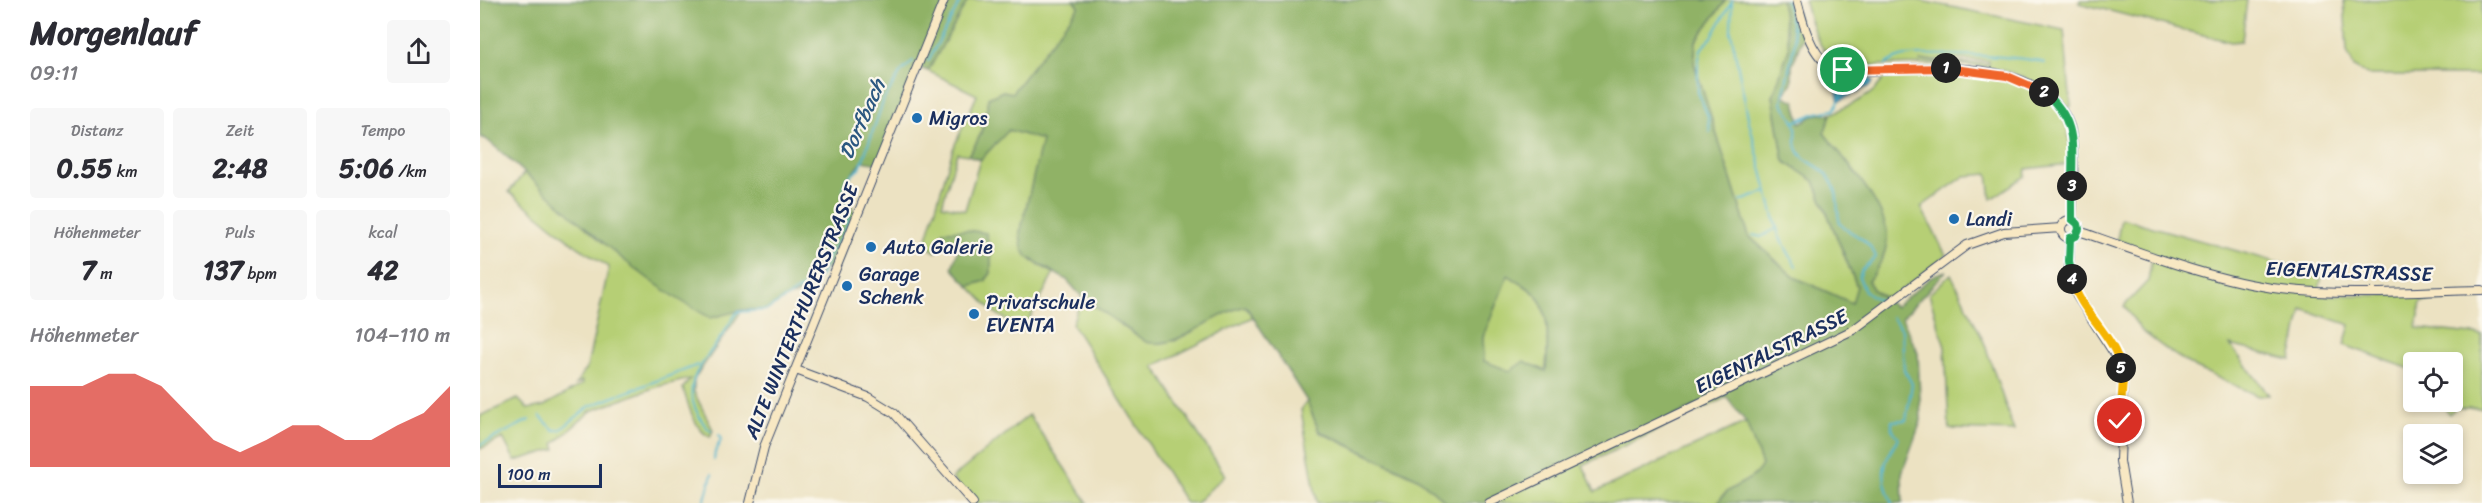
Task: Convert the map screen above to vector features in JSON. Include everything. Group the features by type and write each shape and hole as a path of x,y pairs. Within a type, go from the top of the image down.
{"street":[{"name":"ALTE WINTERTHURERSTRASSE","path":"750,503 764,447 944,0"},
{"path":"1797,0 1821,58 1831,66 1848,71 1952,68 2007,76 2041,89 2062,110 2071,130 2072,219 2078,224 2079,231 2070,238"},
{"path":"2070,238 2062,234 2061,228 2063,222 2072,219"},
{"name":"EIGENTALSTRASSE","path":"1489,503 1853,330 1967,245 2004,232 2061,228"},
{"name":"EIGENTALSTRASSE","path":"2079,231 2213,274 2265,287 2322,291 2482,290"},
{"path":"2070,238 2069,269 2077,296 2119,361 2123,380 2120,461 2127,503"},
{"path":"796,370 868,397 894,413 973,503"}],"green space":[{"path":"480,0 968,0 928,71 917,67 878,164 863,161 849,178 844,191 857,217 836,270 826,268 796,295 789,296 767,310 742,310 711,318 650,280 594,235 486,139 480,137"},
{"path":"968,0 1074,0 1080,6 1012,93 1003,91 988,98 980,135 968,155 957,153 942,205 965,210 980,160 1008,130 1043,140 1020,233 1023,249 1030,259 1054,273 1023,331 994,312 969,286 985,281 991,273 943,231 936,252 925,245 953,149 977,95 928,71"},
{"path":"1074,0 1726,0 1696,41 1694,63 1749,236 1794,277 1852,303 1857,286 1814,181 1784,161 1773,96 1789,48 1781,0 1793,0 1803,36 1792,66 1792,82 1784,96 1795,101 1800,123 1816,114 1831,114 1824,133 1853,169 1881,213 1886,227 1885,251 1881,262 1868,281 1873,289 1895,307 1934,275 1946,271 1902,318 1918,353 1921,421 1902,473 1903,503 1718,503 1728,491 1758,472 1762,465 1746,422 1723,393 1489,503 1447,503 1418,478 1319,431 1307,401 1246,306 1170,341 1146,342 1082,297 1067,280 1027,257 1022,248 1020,233 1042,140 1009,130 980,160 968,155 977,142 982,128 988,98 1003,91 1012,93 1079,6","holes":["1508,275 1533,292 1541,303 1547,332 1546,371 1524,361 1510,371 1484,361 1483,337"]},
{"path":"1726,0 1781,0 1789,48 1773,96 1784,161 1814,181 1857,287 1853,304 1794,277 1749,236 1694,63 1696,41"},
{"path":"1804,0 1917,0 2064,30 2071,106 2066,109 2048,91 2028,79 1980,66 1929,64 1861,66 1836,61 1825,52 1821,45","holes":["1950,59 1989,61 1989,64 1919,61"]},
{"path":"2080,0 2247,0 2242,41 2231,42 2079,3"},
{"path":"2344,0 2482,0 2482,75 2367,75 2354,67 2347,51"},
{"path":"1932,70 2011,80 2046,96 2059,110 2067,128 2069,164 2026,169 2025,176 1991,199 1988,174 1965,176 1921,207 1946,255 1889,300 1873,289 1868,281 1881,262 1885,251 1886,227 1881,213 1873,198 1824,133 1831,114 1871,93 1883,80 1886,72"},
{"path":"525,172 597,237 742,310 694,379 694,392 713,430 710,437 700,429 692,416 683,388 690,379 656,387 591,411 554,444 556,449 515,461 503,438 480,449 480,416 518,399 528,409 544,406 583,384 582,381 576,384 587,367 609,267 578,247 509,192"},
{"path":"2121,218 2322,275 2318,295 2482,295 2482,297 2421,302 2417,328 2482,335 2482,408 2463,408 2463,352 2403,352 2403,366 2344,345 2350,325 2302,309 2291,360 2230,345 2269,395 2258,396 2194,367 2142,331 2124,306 2148,281 2153,253 2117,240"},
{"path":"967,230 986,233 991,254 991,273 985,281 969,286 952,268 959,247 942,241 943,231"},
{"path":"1951,274 1984,342 2014,431 1949,429 1945,347 1929,294"},
{"path":"1508,275 1535,294 1544,311 1547,332 1546,372 1510,371 1484,362 1483,337"},
{"path":"1082,297 1135,335 1175,341 1219,314 1246,306 1253,317 1154,366 1225,475 1196,503 1186,503 1072,324"},
{"path":"1724,393 1727,397 1583,465 1595,492 1746,422 1762,465 1752,477 1722,496 1718,503 1489,503"},
{"path":"1307,401 1319,432 1418,478 1447,503 1317,503 1301,410"},
{"path":"1029,415 1088,503 973,503 952,478"}],"water":[{"path":"1865,75 1873,81 1871,85 1839,101 1837,85 1842,77"}],"waterway":[{"name":"Dorfbach","path":"928,61 961,0"},
{"path":"1732,0 1731,32 1749,122 1779,236 1796,266"},
{"path":"1786,0 1795,41 1782,102 1795,124 1796,144 1800,154 1823,171 1835,188 1840,223 1873,250 1876,257 1862,270 1859,277 1865,291 1880,301"},
{"path":"1710,132 1708,116 1698,92 1698,64 1701,49 1712,37 1731,3"},
{"path":"1885,65 1901,57 1929,55 1997,57 2044,63"},
{"name":"Dorfbach","path":"711,431 703,423 693,402 692,384 699,367 737,312 767,310 821,276 831,251 848,223 849,215 843,197 846,180 860,168 884,99 901,72 913,61"},
{"path":"1794,122 1816,113 1834,110 1839,101"},
{"path":"1741,201 1768,191"},
{"path":"1753,235 1761,237 1777,228"},
{"path":"1892,317 1902,330 1904,369 1912,384 1906,420 1892,421 1892,429 1899,438 1889,455 1884,470 1892,503"},
{"path":"540,416 554,430 560,430 590,406 698,365"},
{"path":"480,445 529,420"},
{"name":"Dorfbach","path":"714,460 721,440 719,435"},
{"name":"Dorfbach","path":"704,503 712,474"}],"place":[{"name":"Migros","path":"917,118"},
{"name":"Landi","path":"1954,219"},
{"name":"Auto Galerie","path":"871,247"},
{"name":"Garage Schenk","path":"847,286"},
{"name":"Privatschule EVENTA","path":"974,314"}],"route":[{"path":"1843,70 1952,68 1980,71 2007,76 2041,89 2062,110 2071,130 2072,219 2078,224 2079,229 2076,236 2070,238 2069,269 2077,296 2114,349 2119,361 2123,380 2120,421"}]}
